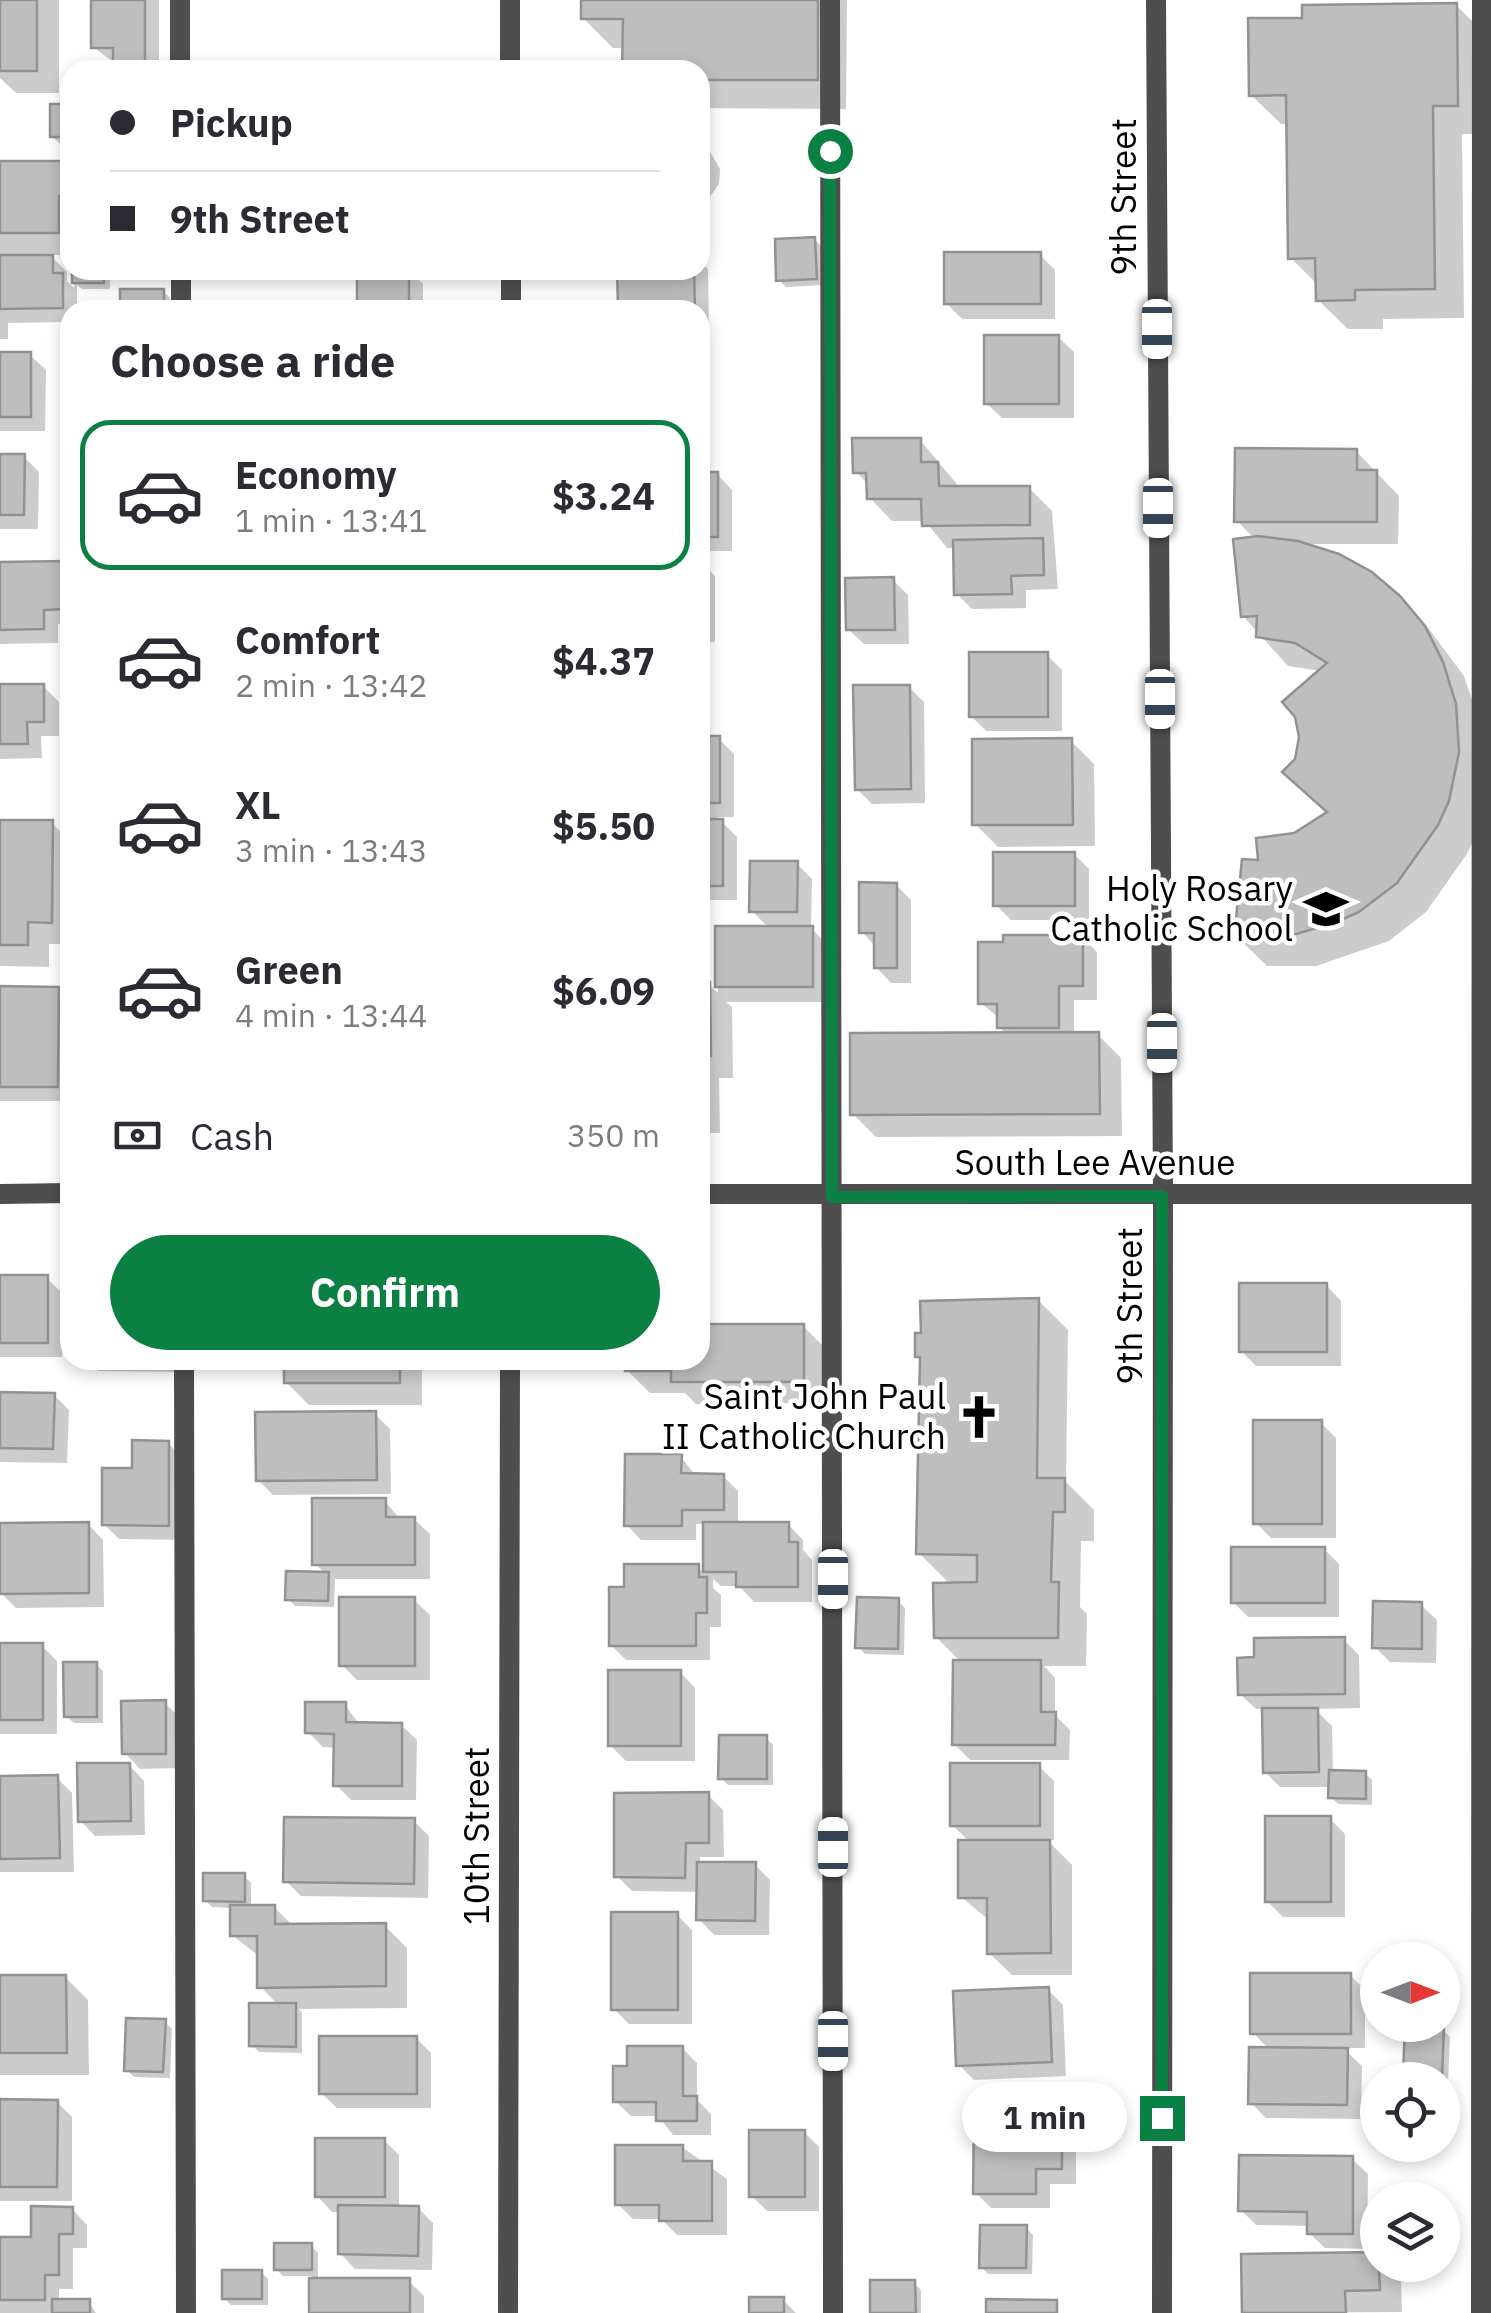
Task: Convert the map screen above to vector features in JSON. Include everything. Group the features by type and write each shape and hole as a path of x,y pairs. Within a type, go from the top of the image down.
{"street":[{"path":"180,0 180,60"},
{"path":"510,0 510,60"},
{"path":"830,0 834,2313"},
{"name":"9th Street","path":"1156,0 1162,2313"},
{"path":"1482,0 1487,1194 1482,2313"},
{"path":"0,1194 60,1194"},
{"name":"South Lee Avenue","path":"710,1194 1487,1194"},
{"path":"184,1370 186,2313"},
{"name":"10th Street","path":"508,2313 510,1370"}],"building":[{"path":"0,0 37,0 37,71 0,71"},
{"path":"91,0 145,0 145,60 113,60 113,48 91,48"},
{"path":"581,0 818,0 818,80 710,80 710,60 622,60 623,19 581,19"},
{"path":"1457,3 1458,106 1433,106 1435,289 1355,290 1355,300 1316,301 1315,258 1288,259 1286,95 1249,96 1248,18 1302,18 1302,5"},
{"path":"50,104 60,104 60,137 50,137"},
{"path":"0,161 60,161 59,233 0,233"},
{"path":"815,237 817,279 776,281 775,239"},
{"path":"944,252 1041,252 1041,304 944,304"},
{"path":"0,255 53,255 53,273 60,273 63,280 60,308 0,309"},
{"path":"72,280 104,280 104,283"},
{"path":"357,280 409,280 409,300 357,300"},
{"path":"617,280 694,280 695,300 618,300"},
{"path":"120,289 164,289 164,300 120,300"},
{"path":"984,335 1059,335 1059,404 984,404"},
{"path":"0,352 31,352 31,417 0,417"},
{"path":"852,438 921,438 921,462 938,462 939,486 1030,486 1030,525 922,526 921,499 867,499 866,473 853,473"},
{"path":"1235,448 1357,449 1357,470 1377,470 1377,522 1234,522"},
{"path":"0,454 25,454 24,515 0,515"},
{"path":"710,472 718,472 718,537 710,537"},
{"path":"1258,536 1298,541 1339,554 1372,572 1400,596 1425,626 1443,662 1456,704 1459,752 1449,801 1438,825 1397,883 1359,912 1337,922 1286,937 1249,939 1234,938 1242,859 1258,860 1256,838 1294,833 1327,812 1282,772 1295,759 1299,737 1295,717 1282,702 1327,663 1295,643 1256,637 1257,616 1241,617 1233,539"},
{"path":"1043,538 1044,575 1011,576 1012,594 954,595 953,540"},
{"path":"60,561 60,609 44,610 44,629 0,630 0,562"},
{"path":"894,577 895,630 846,630 845,578"},
{"path":"969,652 1048,652 1048,717 969,717"},
{"path":"0,684 44,684 44,722 27,722 28,744 0,744"},
{"path":"853,685 910,685 911,789 855,790"},
{"path":"710,736 720,736 720,803 710,803"},
{"path":"1072,738 1073,825 972,825 972,739"},
{"path":"710,819 723,819 723,886 710,886"},
{"path":"0,820 53,820 52,923 28,922 28,945 0,945"},
{"path":"993,852 1075,852 1075,906 993,906"},
{"path":"750,861 798,861 797,912 749,912"},
{"path":"859,882 897,883 897,968 874,968 874,933 859,933"},
{"path":"715,926 813,926 813,987 715,987"},
{"path":"1003,935 1083,935 1083,986 1059,986 1059,1028 997,1028 997,1004 978,1004 978,942 1003,942"},
{"path":"0,986 59,987 58,1087 0,1087"},
{"path":"1099,1032 1100,1114 850,1115 850,1033"},
{"path":"0,1275 48,1275 48,1343 0,1343"},
{"path":"1239,1283 1327,1283 1327,1352 1239,1352"},
{"name":"Saint John Paul II Catholic Church","path":"1039,1298 1037,1478 1065,1478 1065,1512 1053,1512 1051,1582 1059,1582 1058,1638 934,1638 933,1583 977,1582 977,1555 916,1554 920,1357 915,1357 915,1333 921,1333 920,1301"},
{"path":"710,1324 804,1324 804,1382 671,1382 671,1371 625,1371 710,1370"},
{"path":"284,1370 400,1370 400,1383 284,1383"},
{"path":"0,1392 55,1393 53,1449 0,1448"},
{"path":"376,1411 377,1480 256,1481 255,1412"},
{"path":"1253,1420 1322,1420 1322,1524 1253,1524"},
{"path":"132,1440 169,1441 169,1526 102,1525 102,1468 132,1468"},
{"path":"625,1454 682,1454 681,1473 724,1474 724,1510 682,1510 682,1526 624,1526"},
{"path":"312,1498 386,1498 386,1517 415,1517 415,1565 312,1565"},
{"path":"89,1522 89,1593 0,1594 0,1523"},
{"path":"703,1522 789,1522 789,1542 798,1542 798,1587 736,1587 736,1572 703,1572"},
{"path":"1231,1547 1325,1547 1325,1603 1231,1603"},
{"path":"624,1564 699,1564 699,1577 707,1577 707,1613 696,1613 696,1646 609,1646 609,1587 624,1587"},
{"path":"286,1571 329,1572 328,1601 285,1600"},
{"path":"339,1597 415,1597 415,1666 339,1666"},
{"path":"857,1597 899,1598 898,1649 855,1648"},
{"path":"1373,1601 1422,1602 1422,1649 1372,1648"},
{"path":"1345,1637 1345,1694 1238,1695 1237,1658 1254,1657 1254,1638"},
{"path":"0,1643 43,1643 43,1720 0,1720"},
{"path":"953,1660 1041,1660 1041,1712 1056,1712 1055,1745 952,1745"},
{"path":"63,1662 97,1662 97,1717 64,1717"},
{"path":"608,1670 681,1670 681,1746 608,1746"},
{"path":"166,1700 166,1754 122,1754 121,1701"},
{"path":"305,1702 346,1702 346,1722 402,1723 402,1786 333,1786 334,1734 305,1733"},
{"path":"1262,1708 1318,1708 1319,1772 1263,1773"},
{"path":"719,1735 767,1735 767,1779 718,1779"},
{"path":"77,1763 130,1763 131,1821 78,1822"},
{"path":"950,1763 1040,1763 1040,1826 950,1826"},
{"path":"1329,1770 1366,1771 1366,1799 1328,1798"},
{"path":"58,1775 60,1858 0,1859 0,1776"},
{"path":"709,1792 709,1843 686,1843 685,1878 614,1877 614,1793"},
{"path":"1265,1816 1331,1816 1331,1902 1265,1902"},
{"path":"284,1817 415,1818 414,1884 283,1882"},
{"path":"958,1840 1050,1840 1051,1953 987,1954 987,1898 958,1898"},
{"path":"697,1862 756,1862 755,1921 696,1920"},
{"path":"203,1873 245,1873 245,1902 203,1901"},
{"path":"230,1905 275,1905 275,1924 386,1923 386,1986 257,1988 257,1936 230,1936"},
{"path":"611,1912 678,1912 678,2010 611,2010"},
{"path":"1250,1973 1351,1973 1351,2034 1250,2034"},
{"path":"0,1975 66,1975 67,2053 0,2053"},
{"path":"1049,1987 1052,2062 956,2066 953,1991"},
{"path":"249,2003 296,2003 296,2047 249,2046"},
{"path":"126,2018 166,2019 163,2072 124,2071"},
{"path":"319,2036 417,2036 417,2094 319,2094"},
{"path":"1404,2042 1443,2042 1443,2062 1404,2062"},
{"path":"627,2046 683,2046 683,2096 697,2096 697,2121 656,2121 656,2102 613,2102 613,2066 627,2066"},
{"path":"1249,2047 1348,2048 1347,2105 1248,2104"},
{"path":"0,2099 58,2100 57,2187 0,2187"},
{"path":"974,2119 1062,2119 1062,2169 1036,2169 1036,2194 973,2194"},
{"path":"749,2130 805,2130 805,2197 749,2197"},
{"path":"315,2138 385,2138 385,2197 315,2197"},
{"path":"615,2145 683,2145 683,2161 712,2161 712,2221 659,2221 659,2205 615,2205"},
{"path":"1239,2155 1353,2156 1353,2234 1307,2234 1307,2212 1238,2211"},
{"path":"338,2205 419,2206 418,2256 338,2254"},
{"path":"31,2206 73,2207 73,2234 59,2234 59,2275 45,2275 45,2300 0,2300 0,2237 31,2237"},
{"path":"980,2225 1027,2225 1026,2268 979,2268"},
{"path":"274,2243 312,2243 312,2270 274,2270"},
{"path":"1360,2252 1360,2282 1380,2282 1380,2290 1345,2291 1346,2313 1242,2313 1241,2254"},
{"path":"222,2270 262,2270 262,2299 222,2299"},
{"path":"309,2278 410,2278 410,2313 309,2313"},
{"path":"870,2280 915,2280 916,2313 870,2313"},
{"path":"749,2297 784,2297 784,2313 749,2313"},
{"path":"52,2299 90,2299 90,2313 52,2313"},
{"path":"986,2299 1057,2300 1057,2313 986,2313"}],"place":[{"name":"Holy Rosary Catholic School","path":"1326,909"},
{"name":"Saint John Paul II Catholic Church","path":"979,1417"}],"route":[{"path":"830,151 832,1197 1162,1196 1162,2118"}]}
